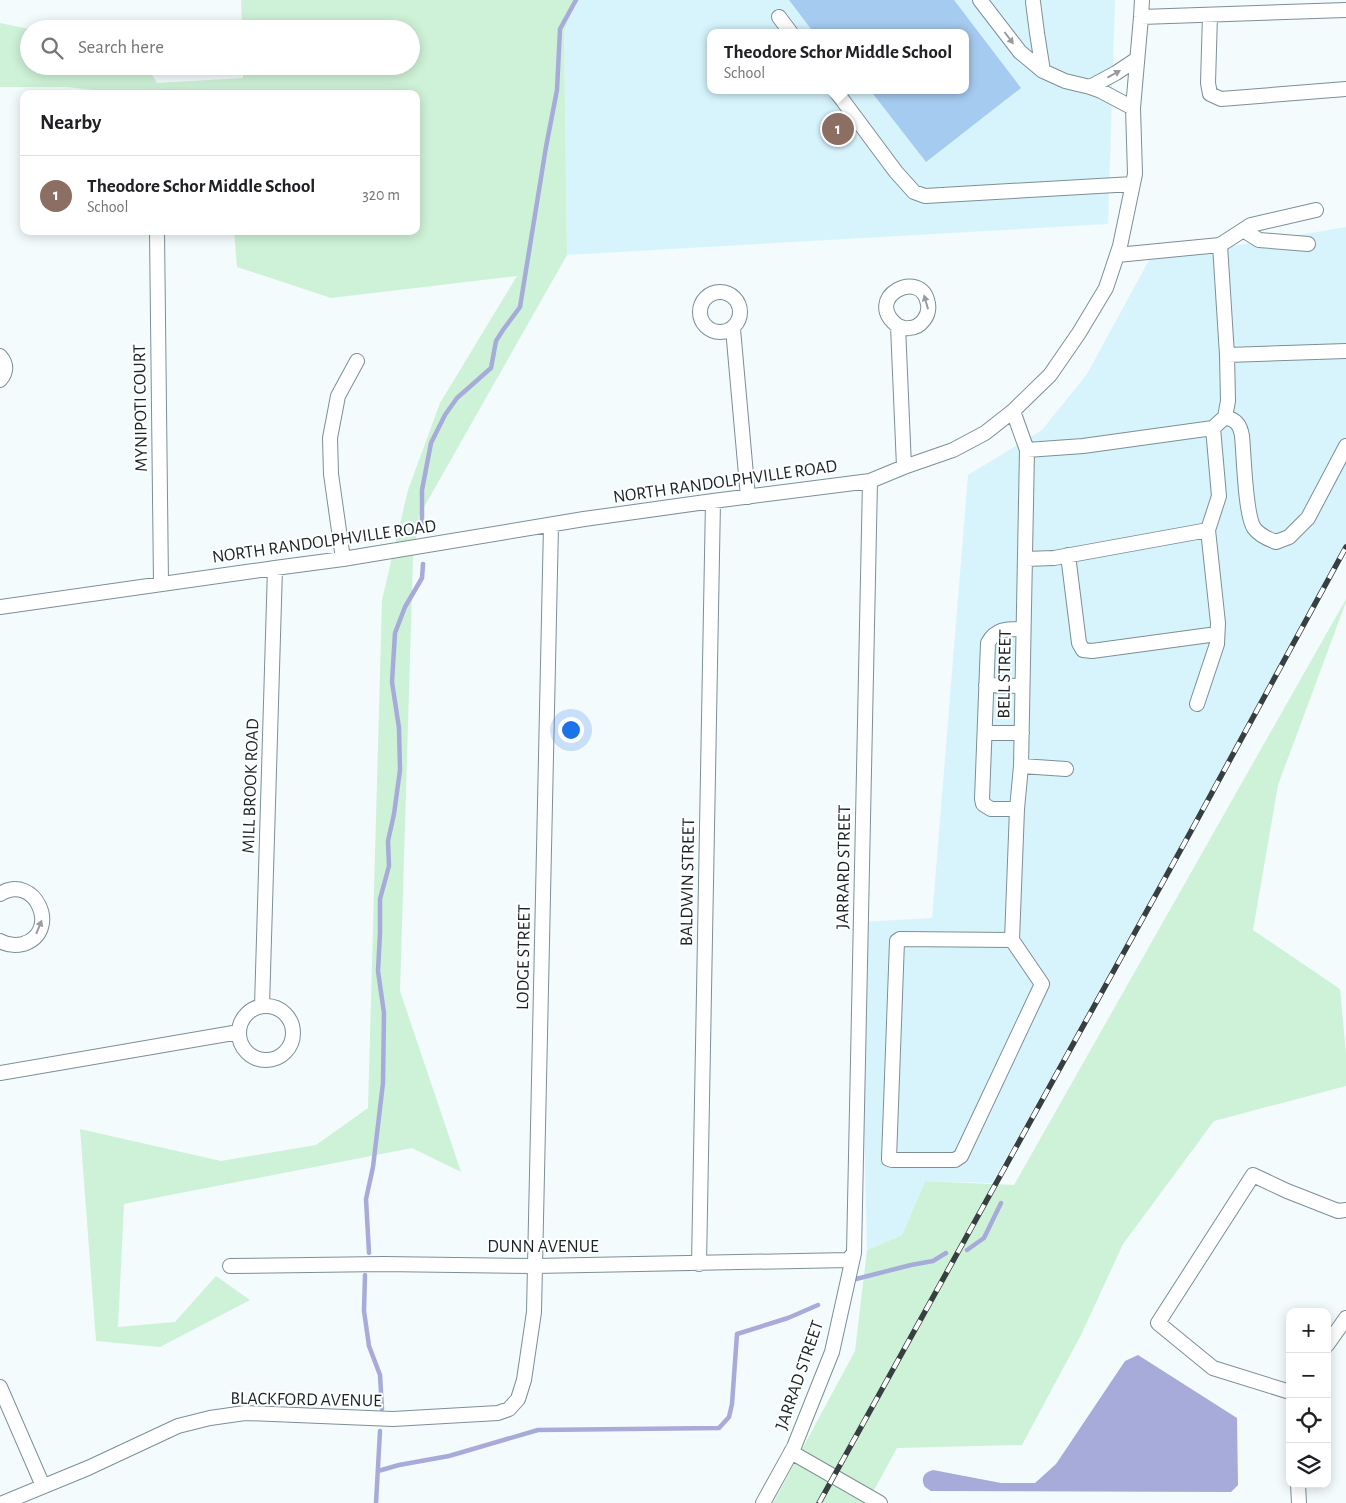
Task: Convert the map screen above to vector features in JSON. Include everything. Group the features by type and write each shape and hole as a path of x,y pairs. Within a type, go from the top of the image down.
{"street":[{"path":"980,0 1020,52 1043,71 1066,82 1090,87 1114,97 1133,108"},
{"name":"NORTH RANDOLPHVILLE ROAD","path":"0,607 343,559 713,501 870,481 953,450 985,433 1013,411 1050,375 1106,288 1120,246 1135,174 1133,108 1142,0"},
{"path":"1033,2 1043,71"},
{"path":"1142,17 1346,10"},
{"path":"1210,15 1208,83 1210,94 1221,99 1346,90"},
{"path":"779,17 788,29"},
{"path":"1090,87 1137,59"},
{"path":"837,94 896,172 914,192 925,196 1133,184"},
{"path":"1117,255 1220,244 1251,225 1316,210"},
{"path":"1243,230 1259,240 1308,244"},
{"name":"MYNIPOTI COURT","path":"157,235 162,584"},
{"path":"1027,450 1083,446 1213,428 1225,417 1228,402 1227,355 1220,244"},
{"path":"898,326 904,467"},
{"path":"733,328 748,497"},
{"path":"1227,355 1346,351"},
{"path":"0,356 6,370 0,380"},
{"path":"343,559 331,474 330,438 338,396 357,361"},
{"name":"BELL STREET","path":"1012,940 1017,809 1021,766 1027,450 1013,411"},
{"path":"1225,417 1234,420 1240,426 1248,511 1253,527 1263,537 1276,542 1289,538 1308,518 1346,446"},
{"path":"1197,704 1217,644 1218,623 1208,530 1219,496 1213,428"},
{"name":"JARRARD STREET","path":"854,1254 870,481"},
{"name":"BALDWIN STREET","path":"699,1264 713,501"},
{"name":"LODGE STREET","path":"522,1388 534,1312 552,525"},
{"path":"1025,560 1054,558 1208,530"},
{"path":"1068,555 1078,643 1083,650 1092,651 1217,634"},
{"name":"MILL BROOK ROAD","path":"262,1006 275,568"},
{"path":"1017,809 991,809 983,804 982,799 988,643 999,630 1023,629"},
{"path":"986,685 1022,686"},
{"path":"985,733 1022,733"},
{"path":"1021,766 1066,769"},
{"path":"0,894 12,890 28,893 39,904 42,920 40,929 29,942 12,945 0,941"},
{"path":"900,939 1012,940 1042,984 961,1156 955,1160 889,1159 898,941 900,939"},
{"path":"270,1006 278,1008 285,1013 293,1028 293,1037 285,1052 270,1060 252,1056 245,1050 238,1032 240,1023 252,1008 270,1006"},
{"path":"0,1073 238,1032"},
{"path":"1286,1391 1213,1368 1158,1323 1253,1175 1338,1211 1346,1210"},
{"name":"DUNN AVENUE","path":"230,1266 699,1264 848,1260 854,1254"},
{"name":"JARRAD STREET","path":"763,1503 791,1452 832,1352 854,1254"},
{"path":"1331,1339 1346,1318"},
{"path":"0,1387 43,1486"},
{"name":"BLACKFORD AVENUE","path":"3,1503 88,1468 178,1426 210,1418 245,1413 393,1419 498,1413 508,1410 518,1399 522,1388"},
{"path":"791,1452 880,1503"},
{"path":"1298,1488 1299,1503"}],"shaded area":[{"path":"575,0 1115,0 1108,224 567,255 564,33"},
{"path":"1346,227 1346,549 992,1183 925,1181 902,1235 867,1250 859,922 932,918 968,475 1042,430 1087,374 1149,260"}],"green space":[{"path":"241,0 575,0 564,33 567,255 419,516 413,558 400,991 461,1172 412,1148 124,1204 118,1327 175,1322 216,1276 250,1300 160,1347 96,1341 80,1129 221,1161 316,1145 368,1108 382,600 408,490 440,403 517,276 331,298 237,267 234,235 420,235 420,90 93,90 68,87 0,87 0,23 20,27 20,75 152,75 157,83 243,78 243,75 420,75 420,20 242,20"},
{"path":"1346,599 1278,785 1253,930 1340,989 1346,1054 1346,1086 1214,1121 1123,1244 1082,1333 1022,1445 897,1448 873,1492 882,1503 773,1503 855,1351 867,1250 902,1235 925,1181 1014,1185"}],"water":[{"path":"1138,1355 1237,1418 1238,1485 1231,1492 931,1491 925,1487 924,1476 927,1472 933,1470 1001,1483 1035,1483 1056,1464 1125,1361"}],"building":[{"path":"789,0 954,0 1021,88 926,162 873,94 969,94 969,29 811,29"}],"waterway":[{"path":"422,523 422,490 431,443 445,415 457,398 491,368 496,341 520,307 557,90 560,29 576,0"},
{"path":"369,1253 366,1199 373,1167 383,1083 384,1013 378,971 380,899 389,866 388,841 400,770 399,728 392,682 395,633 405,607 422,578 423,564"},
{"path":"967,1250 984,1238 1001,1203"},
{"path":"856,1279 933,1261 946,1253"},
{"path":"365,1275 364,1311 369,1346 380,1375 382,1409"},
{"path":"378,1471 399,1465 449,1456 538,1430 719,1428 729,1417 732,1404 737,1334 788,1318 818,1305"},
{"path":"376,1503 380,1431"}],"railway":[{"path":"819,1503 1346,547"}],"place":[{"name":"Theodore Schor Middle School","path":"838,129"}]}
